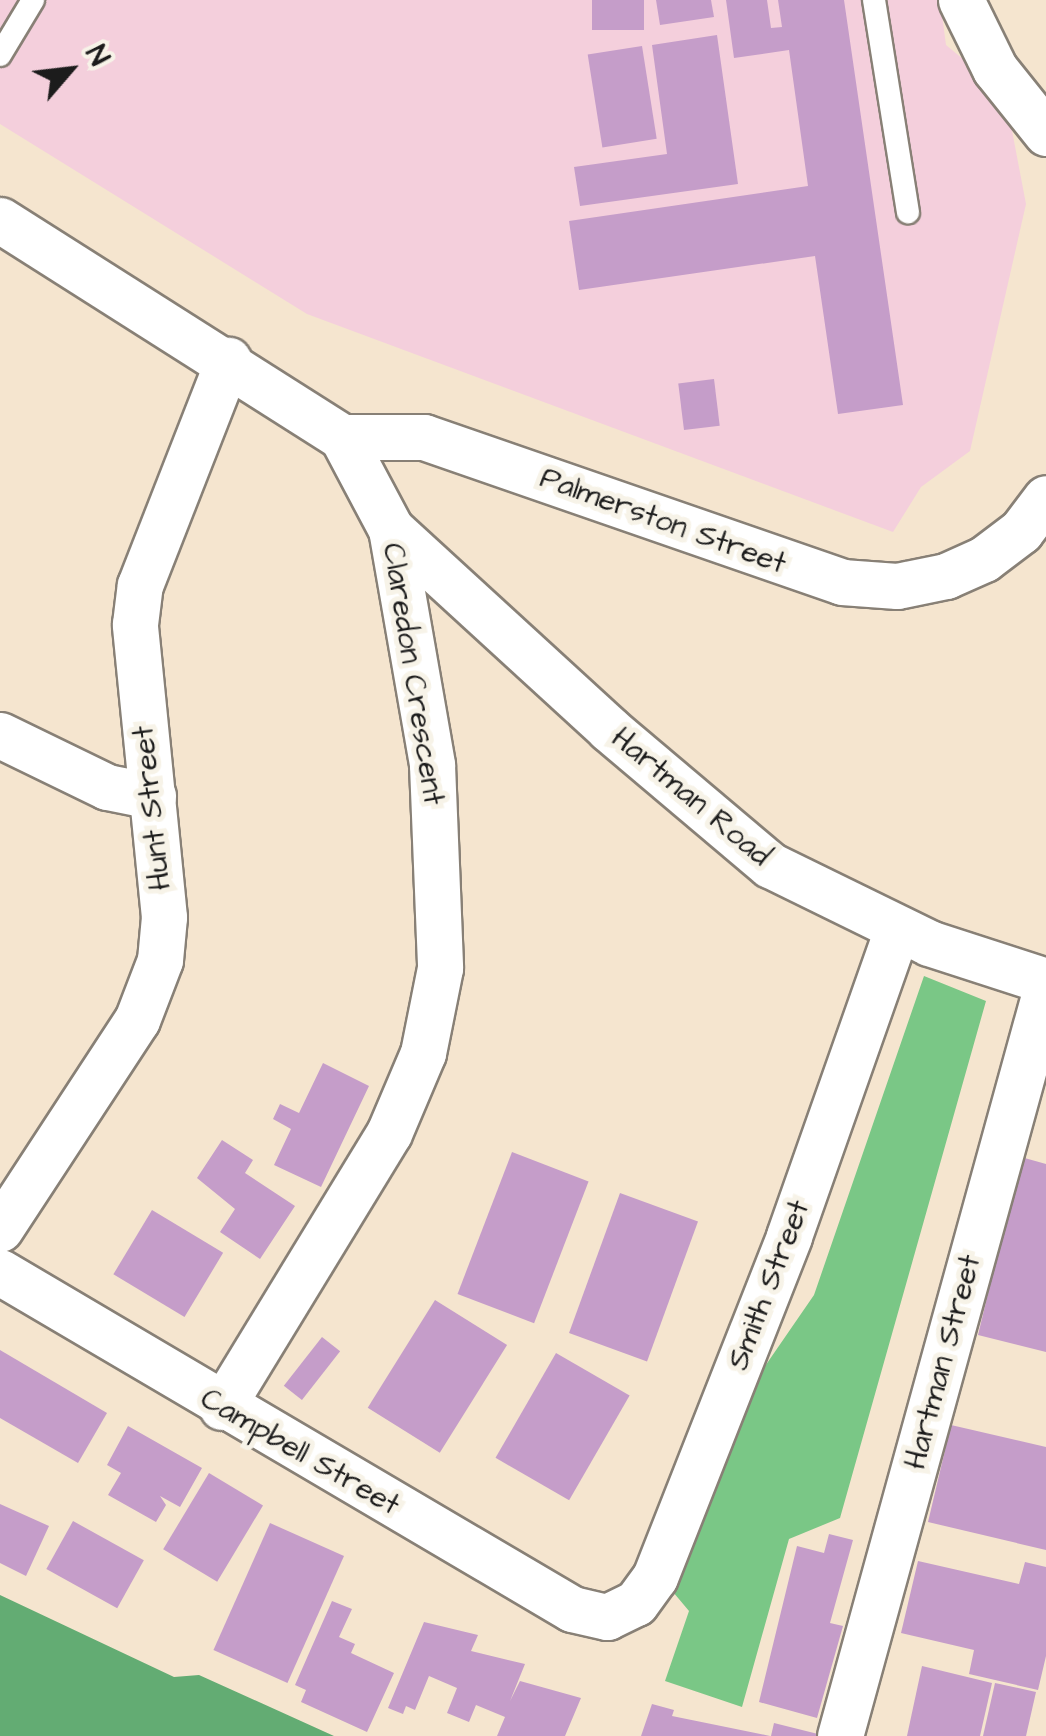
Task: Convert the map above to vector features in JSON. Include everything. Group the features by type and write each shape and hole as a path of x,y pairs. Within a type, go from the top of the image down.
{"street":[{"path":"961,0 995,69 1046,132"},
{"path":"0,220 228,360 342,436"},
{"name":"Hunt Street","path":"0,1230 138,1020 160,960 164,917 154,796 138,690 140,585 228,360"},
{"name":"Claredon Crescent","path":"222,1407 390,1133 423,1054 436,985 432,765 391,528 342,436"},
{"name":"Palmerston Street","path":"342,436 424,437 842,582 897,586 984,560 1021,532 1046,498"},
{"name":"Hartman Road","path":"391,528 731,836 770,865 896,929 1046,984"},
{"path":"0,735 92,781 154,796"},
{"name":"Smith Street","path":"607,1616 636,1603 655,1577 790,1236 896,929"},
{"name":"Hartman Street","path":"840,1736 1046,984"},
{"name":"Campbell Street","path":"0,1272 222,1407 572,1609 607,1616"}],"lane":[{"path":"0,55 33,0"},
{"path":"874,0 908,212"}],"shaded area":[{"path":"0,0 940,0 946,45 1005,94 1026,204 970,451 921,487 893,532 307,314 0,124"}],"green space":[{"path":"924,976 986,1001 840,1518 789,1539 742,1707 665,1681 689,1611 668,1586 754,1382 814,1295"},
{"path":"0,1595 174,1677 199,1675 334,1736 0,1736"}],"building":[{"path":"592,0 644,0 644,30 592,30"},
{"path":"656,0 711,0 714,17 660,25"},
{"path":"726,0 767,0 771,28 782,27 778,0 844,0 903,405 838,414 815,256 579,290 569,221 808,186 789,50 734,58"},
{"path":"717,35 738,184 580,206 574,167 667,154 652,45"},
{"path":"642,46 657,139 602,147 588,55"},
{"path":"714,379 720,426 684,430 678,383"},
{"path":"323,1063 369,1086 321,1187 274,1165 291,1129 273,1119 280,1104 299,1113"},
{"path":"222,1140 253,1160 245,1173 295,1206 260,1259 220,1232 235,1209 197,1178"},
{"path":"512,1152 589,1181 534,1323 458,1294"},
{"path":"1021,1157 1046,1164 1046,1352 978,1335"},
{"path":"620,1193 698,1221 647,1361 569,1333"},
{"path":"152,1210 223,1253 185,1317 113,1274"},
{"path":"435,1300 507,1345 440,1453 368,1408"},
{"path":"322,1337 340,1351 302,1400 284,1386"},
{"path":"0,1350 107,1413 78,1463 0,1418"},
{"path":"556,1353 630,1396 569,1500 496,1458"},
{"path":"951,1425 1046,1447 1046,1550 928,1522"},
{"path":"128,1426 202,1468 180,1507 160,1496 166,1505 156,1522 108,1495 121,1473 107,1465"},
{"path":"209,1473 263,1505 217,1582 163,1549"},
{"path":"0,1504 49,1526 26,1576 0,1563"},
{"path":"73,1521 144,1560 117,1608 46,1569"},
{"path":"270,1523 344,1556 287,1683 213,1650"},
{"path":"829,1534 853,1540 830,1623 843,1626 817,1718 759,1702 797,1546 824,1553"},
{"path":"918,1561 1019,1584 1025,1562 1046,1567 1046,1656 1038,1690 969,1674 974,1650 901,1633"},
{"path":"332,1601 352,1609 339,1637 355,1644 351,1653 394,1673 367,1732 301,1702 306,1690 295,1685"},
{"path":"424,1622 478,1635 471,1651 525,1664 510,1701 520,1681 581,1698 565,1736 497,1736 505,1717 476,1705 469,1722 447,1713 457,1688 429,1676 415,1710 406,1706 403,1714 388,1708"},
{"path":"922,1666 992,1683 980,1736 907,1736"},
{"path":"995,1683 1036,1692 1026,1736 983,1736"},
{"path":"652,1704 674,1710 672,1716 770,1736 641,1736"},
{"path":"774,1723 822,1735 822,1736 771,1736"}]}
